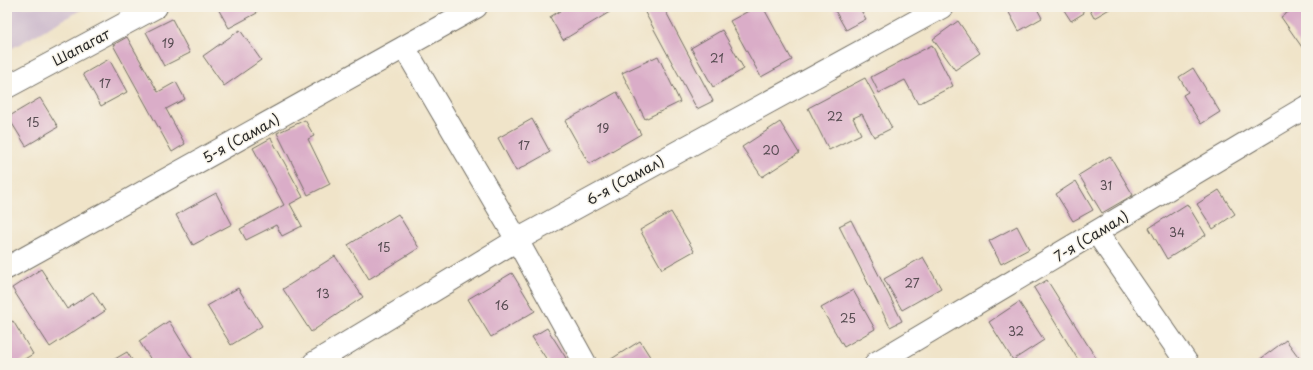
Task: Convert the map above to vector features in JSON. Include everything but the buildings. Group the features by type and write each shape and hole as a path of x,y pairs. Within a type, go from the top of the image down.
{"street":[{"name":"Шапагат","path":"7,87 156,7"},
{"name":"5-я (Самал)","path":"7,268 476,7"},
{"name":"6-я (Самал)","path":"314,363 517,240 942,7"},
{"path":"404,47 517,240 585,363"},
{"name":"7-я (Самал)","path":"876,363 1097,233 1306,107"},
{"path":"1097,233 1187,363"}],"shaded area":[{"path":"7,7 86,7 7,51"}]}
